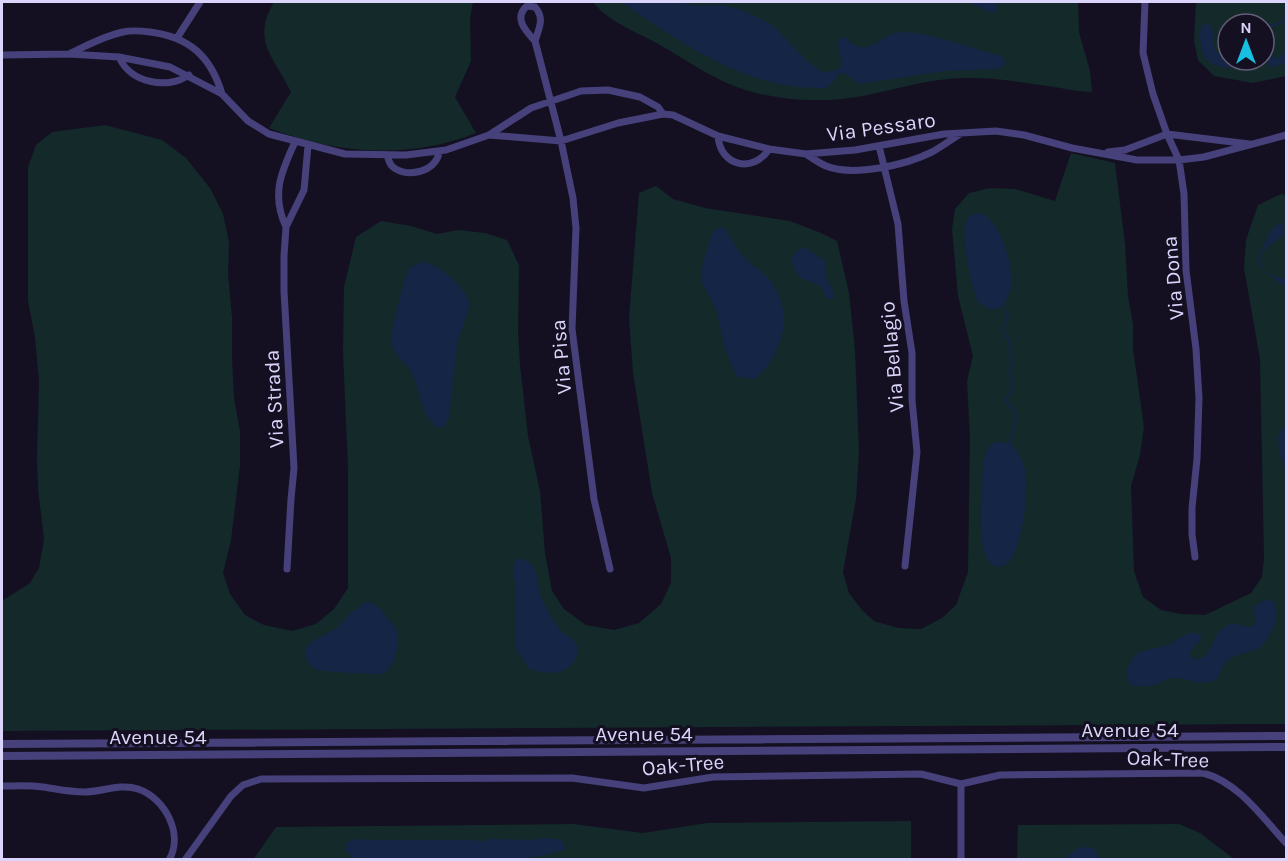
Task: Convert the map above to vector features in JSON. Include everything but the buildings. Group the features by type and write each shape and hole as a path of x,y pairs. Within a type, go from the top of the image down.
{"street":[{"path":"177,38 200,2"},
{"name":"Via Dona","path":"1145,2 1143,53 1153,94 1179,160 1184,194 1186,270 1196,349 1199,398 1197,459 1192,508 1195,557"},
{"path":"527,6 535,7 540,14 541,20 535,41 521,20 523,10 527,6"},
{"name":"Via Pessaro","path":"69,54 103,38 125,31 169,34 194,48 207,61 217,76 222,94"},
{"name":"Via Pisa","path":"535,41 573,198 576,228 572,329 594,499 610,568"},
{"name":"Via Pessaro","path":"2,55 69,54 119,57 170,67 222,94 248,121 269,134 345,154 387,155 439,151 489,135 531,108 581,91 608,90 640,98 658,107 663,114"},
{"path":"119,57 122,65 134,75 151,82 168,84 181,81 189,75"},
{"name":"Via Pessaro","path":"489,135 561,141 618,123 663,114 673,115 718,136 806,154 855,150 944,134 996,131 1137,160 1179,160 1221,154 1249,144 1287,135"},
{"name":"Via Pessaro","path":"806,154 825,166 844,170 862,170 902,162 931,152 961,133"},
{"name":"Via Pessaro","path":"1100,153 1125,150 1167,134 1249,144"},
{"path":"718,136 720,149 733,162 749,164 758,161 769,148"},
{"name":"Via Strada","path":"286,227 279,212 278,192 282,169 295,142"},
{"name":"Via Strada","path":"287,569 294,468 284,291 286,227 304,190 308,146"},
{"name":"Via Bellagio","path":"879,146 898,224 904,300 912,353 912,400 917,452 905,566"},
{"path":"387,155 391,164 397,169 412,172 426,170 439,156 439,151"},
{"name":"Avenue 54","path":"2,744 1287,736"},
{"name":"Avenue 54","path":"2,756 1287,747"},
{"name":"Oak-Tree","path":"185,860 231,796 243,785 261,779 572,778 644,788 713,777 921,774 961,784 1000,775 1203,773 1219,777 1234,788 1287,843"},
{"path":"960,860 961,784"},
{"path":"2,786 41,787 66,792 86,792 124,786 138,789 160,802 168,815 175,841 169,860"}],"green space":[{"path":"274,2 473,2 470,19 471,61 455,97 476,133 451,142 425,147 372,150 320,144 269,128 291,92 272,58 265,39 267,16"},
{"path":"593,2 1078,2 1079,32 1090,71 1092,92 999,79 956,78 929,81 863,96 829,100 795,99 761,94 712,76 617,22"},
{"path":"1196,2 1286,2 1286,76 1253,83 1214,76 1198,60 1194,41"},
{"path":"105,125 162,140 186,158 210,188 223,214 229,242 228,274 232,317 232,358 234,398 240,431 240,466 231,540 223,573 230,594 245,615 264,625 292,631 316,624 334,609 348,588 348,469 343,352 344,287 356,237 381,221 411,226 437,234 458,230 485,233 507,240 519,265 520,365 528,436 540,491 545,553 552,591 564,609 586,625 614,630 639,623 661,604 671,583 671,558 652,493 633,373 629,318 639,193 656,186 673,199 705,208 790,221 837,241 849,293 855,350 859,453 856,499 843,572 849,593 874,621 898,628 921,629 942,618 956,605 968,572 970,437 967,381 973,356 958,296 952,229 955,209 969,193 990,188 1015,189 1055,201 1071,153 1115,163 1125,244 1128,296 1133,324 1133,349 1144,427 1140,455 1131,486 1134,571 1143,597 1161,610 1205,615 1251,593 1262,577 1264,558 1260,359 1244,268 1246,240 1258,205 1281,194 1286,195 1286,724 2,731 2,601 30,583 39,568 44,539 38,489 39,381 35,337 28,301 28,167 36,145 52,132"},
{"path":"911,821 911,859 253,860 276,827 573,824 643,833 707,823"},
{"path":"1179,824 1200,833 1234,859 1017,860 1018,825"}],"water":[{"path":"621,2 679,2 695,6 723,5 742,10 771,24 806,60 822,72 835,71 842,66 838,44 840,38 844,37 854,45 866,47 889,35 901,32 938,38 1001,56 1005,64 999,69 944,71 859,84 844,73 839,74 828,87 795,87 768,81 716,61 691,48"},
{"path":"968,2 995,2 998,8 991,13"},
{"path":"1207,24 1212,29 1216,65 1204,54 1200,36 1202,25"},
{"path":"1286,48 1286,63 1276,66 1276,58 1283,55"},
{"path":"980,213 994,224 1004,243 1010,265 1010,289 1004,306 991,310 978,302 972,285 965,247 964,235 968,219"},
{"path":"1280,223 1284,225 1284,234 1264,250 1260,261 1269,274 1286,281 1286,288 1267,273 1260,266 1257,260 1271,230"},
{"path":"722,227 745,258 770,280 780,297 784,317 782,336 766,369 754,379 738,377 735,374 725,348 716,310 701,278 713,230"},
{"path":"803,247 824,260 827,281 834,292 833,298 827,299 821,286 797,275 792,258"},
{"path":"426,262 453,279 464,292 470,305 457,344 449,417 444,427 438,427 428,418 414,378 394,350 391,341 395,316 407,273 413,266"},
{"path":"1286,425 1286,477 1278,443 1281,430"},
{"path":"996,442 1010,443 1024,466 1026,475 1026,500 1019,541 1010,560 999,567 989,562 985,554 981,531 982,476 985,456 991,445"},
{"path":"516,560 526,560 534,568 542,599 550,615 561,631 573,640 578,649 575,660 560,672 548,673 529,669 516,649 516,589 513,569"},
{"path":"1264,600 1273,601 1276,613 1274,626 1268,638 1257,649 1229,659 1217,679 1199,683 1171,678 1144,686 1132,686 1129,682 1128,668 1139,652 1168,645 1189,633 1196,633 1201,636 1200,640 1189,653 1195,660 1200,659 1207,653 1220,630 1229,624 1249,627 1254,625 1256,621 1253,607"},
{"path":"366,602 378,607 396,629 398,640 396,654 387,671 378,674 317,670 313,667 305,656 307,645 338,627 352,612"},
{"path":"355,839 484,842 488,839 562,840 565,849 524,859 356,860 346,851 346,843"},
{"path":"1078,848 1094,849 1101,859 1064,859"}],"waterway":[{"path":"1276,24 1286,17"},
{"path":"1003,307 1008,317 1002,330 1009,340 1013,362 1010,370 1013,387 1006,400 1016,416 1010,443"}]}
